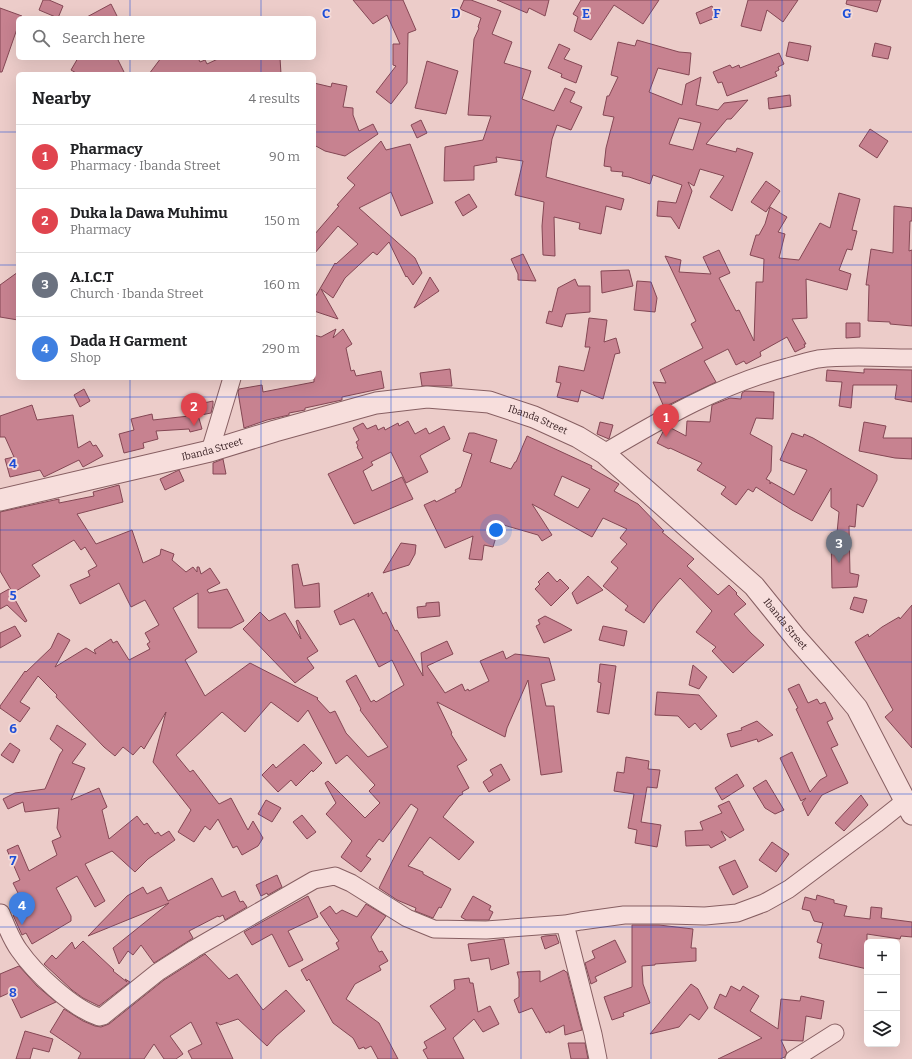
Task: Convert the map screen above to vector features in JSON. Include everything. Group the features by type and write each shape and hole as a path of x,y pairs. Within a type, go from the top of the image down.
{"street":[{"path":"604,453 656,422 710,395 762,373 817,359 856,357 912,358"},
{"path":"210,451 231,380"},
{"name":"Ibanda Street","path":"0,500 210,451 376,403 427,397 489,402 534,417 578,437 604,453 754,586 796,638 857,708 908,807"},
{"path":"1,913 19,950 32,966 59,994 98,1017 103,1016 158,972 194,948 314,880 335,876 351,882 408,918 434,929 486,930 565,924 624,915 705,916 737,913 764,903 789,889 876,824 908,807"},
{"path":"565,924 598,1059"},
{"path":"794,1059 835,1033"}],"building":[{"path":"43,0 49,0 63,6 59,16 53,16 39,10"},
{"path":"353,0 403,0 416,30 408,33 407,83 391,104 376,92 396,66 393,65 393,44 400,44 387,15 373,24"},
{"path":"464,0 471,0 501,11 492,34 512,42 504,63 531,71 522,99 554,111 565,88 575,92 570,102 582,107 571,130 557,125 552,139 546,177 624,199 621,210 606,206 601,234 579,229 580,223 554,217 555,256 543,255 542,226 544,202 515,195 523,161 496,157 497,162 474,166 474,180 444,181 445,147 483,140 491,116 468,115 474,39 479,28 481,18 460,9"},
{"path":"497,0 549,0 545,16 529,8 527,13"},
{"path":"581,0 659,0 643,24 614,5 591,40 574,31 578,17 573,14"},
{"path":"748,0 798,0 783,22 767,10 761,31 741,26"},
{"path":"847,0 881,0 877,12 846,4"},
{"path":"111,4 117,16 89,16"},
{"path":"712,6 717,17 700,24 696,13"},
{"path":"0,8 22,16 16,16 16,32 2,72 0,72"},
{"path":"637,40 679,52 691,53 689,75 658,68 649,92 682,105 686,84 701,77 696,105 718,110 724,103 748,100 731,119 727,119 706,144 736,152 737,148 753,153 732,211 710,197 724,176 700,169 694,186 688,182 692,191 679,229 671,217 657,216 658,201 676,203 682,185 653,175 650,184 622,176 623,172 611,171 611,167 604,166 606,148 614,117 603,115 607,96 609,96 618,77 611,75 618,42 635,46","holes":["679,118 701,123 693,150 669,144"]},
{"path":"789,42 811,46 808,61 786,56"},
{"path":"875,43 891,47 888,59 872,56"},
{"path":"559,44 570,49 564,59 582,66 576,83 561,77 562,74 548,68"},
{"path":"779,53 784,64 778,67 779,70 775,72 777,76 727,96 722,82 718,83 713,72 730,65 732,68 739,65 740,68"},
{"path":"77,60 118,60 124,72 74,72 71,70"},
{"path":"160,60 199,60 200,62 205,60 207,64 216,60 280,60 281,72 150,72"},
{"path":"427,61 458,71 446,114 415,108"},
{"path":"316,83 331,87 332,83 347,86 343,107 353,108 353,115 359,131 373,124 378,134 345,156 325,151 316,146"},
{"path":"790,95 791,106 769,109 768,98"},
{"path":"421,120 427,133 417,138 411,125"},
{"path":"870,129 888,141 877,158 859,146"},
{"path":"381,141 386,150 410,144 433,203 401,216 391,192 359,208 415,258 422,273 413,285 407,276 406,277 389,242 377,255 373,252 345,278 333,298 321,289 338,319 316,312 316,296 335,263 336,264 358,244 338,226 316,252 316,233 339,206 337,205 355,185 347,178"},
{"path":"766,181 780,191 766,212 751,202"},
{"path":"839,193 860,199 852,230 857,231 852,250 847,249 839,270 851,274 847,290 806,279 807,318 792,319 806,344 804,344 805,347 795,352 787,337 760,352 761,356 746,364 744,361 736,365 728,349 704,361 716,382 664,407 653,382 666,383 660,370 703,348 691,324 696,321 665,256 681,260 679,272 711,274 703,257 719,250 730,273 719,278 736,311 739,310 754,341 756,282 763,282 764,259 750,255 756,235 759,235 765,224 770,207 787,217 778,232 785,234 779,258 799,260 820,223 830,228"},
{"path":"469,194 477,207 463,216 455,202"},
{"path":"894,206 912,208 909,251 912,250 912,326 890,324 890,322 868,321 869,285 866,285 871,249 893,253"},
{"path":"523,254 536,281 518,280 518,274 511,259"},
{"path":"629,270 633,286 602,293 601,271"},
{"path":"16,273 16,320 0,317 0,285"},
{"path":"430,277 439,291 414,308"},
{"path":"575,279 578,286 590,286 590,312 566,314 562,327 546,323 549,311 552,312 558,288"},
{"path":"637,281 651,282 657,298 655,312 634,310"},
{"path":"589,318 607,320 604,342 616,338 620,353 615,354 603,399 581,390 578,402 557,397 561,383 556,382 559,366 584,371 590,347 585,347"},
{"path":"846,323 860,323 860,337 846,338"},
{"path":"336,329 333,338 343,329 352,344 346,348 351,371 354,370 356,376 381,371 384,388 342,397 342,400 305,408 305,410 289,413 289,415 267,420 244,428 238,392 239,389 262,385 263,392 314,382 314,380 316,380 316,336 321,337"},
{"path":"450,369 452,386 422,386 420,373"},
{"path":"864,369 912,370 912,402 895,399 897,385 853,385 851,408 839,406 842,382 826,381 827,370 864,373"},
{"path":"84,389 90,401 80,407 74,395"},
{"path":"745,391 774,392 773,419 756,418 750,434 772,446 771,471 766,479 770,481 770,484 771,482 794,495 807,470 780,460 792,433 803,437 804,434 813,438 877,475 877,480 863,507 857,504 855,527 849,526 850,573 859,575 857,587 832,588 831,533 837,533 839,512 831,507 831,488 812,521 756,487 753,492 748,489 736,505 721,494 726,487 697,470 702,463 657,443 664,430 669,427 686,436 687,421 710,422 712,405 730,398 741,399 742,393"},
{"path":"213,401 211,413 201,415 199,404"},
{"path":"32,405 37,420 73,415 78,448 90,441 93,446 96,445 103,456 83,467 79,460 44,477 40,470 10,477 5,459 14,457 5,437 0,437 0,416"},
{"path":"152,414 153,420 198,415 202,429 190,432 189,429 156,431 158,439 143,443 144,448 124,453 119,434 134,430 131,419"},
{"path":"408,421 415,434 426,428 429,434 444,426 450,439 420,456 428,472 406,483 391,452 371,462 373,465 363,471 372,491 402,477 413,499 354,524 328,474 363,458 357,447 356,442 359,440 353,428 363,423 367,429 376,425 378,430 384,427 385,430 398,423 399,426"},
{"path":"600,422 613,425 609,439 597,434"},
{"path":"864,422 886,426 883,438 912,438 912,459 895,458 859,451"},
{"path":"469,433 474,433 497,440 490,462 511,469 516,462 527,436 592,466 591,468 619,484 614,491 638,504 664,531 662,532 694,559 687,566 718,595 729,585 737,593 736,594 746,604 734,614 764,645 733,673 712,651 716,647 696,632 712,611 680,578 657,604 644,623 625,610 628,606 603,586 618,568 611,562 627,544 620,538 627,529 603,518 592,537 532,504 552,535 542,541 538,535 500,524 493,547 484,545 482,560 469,559 473,536 445,548 424,505 435,500 436,502 456,492 455,490 461,487 472,454 463,451","holes":["562,476 590,489 578,508 554,495"]},
{"path":"223,459 226,474 213,474 213,463"},
{"path":"179,470 184,481 165,490 160,479"},
{"path":"119,485 123,502 77,514 96,544 132,530 143,563 160,555 161,549 174,554 172,560 186,572 193,567 197,572 197,567 199,567 201,574 210,568 220,583 207,590 209,593 227,589 244,621 231,628 198,628 198,593 173,608 197,652 185,660 205,696 250,663 318,698 317,699 330,713 335,711 346,733 368,757 388,747 360,710 361,709 346,681 356,675 371,702 374,700 376,702 404,685 392,660 379,667 354,619 340,625 334,611 369,593 368,597 372,592 383,614 386,612 395,631 397,630 423,676 421,653 447,641 453,654 427,666 445,693 462,684 465,691 468,689 469,691 489,681 480,661 503,651 506,659 515,654 549,658 555,680 541,684 546,706 554,706 562,772 541,775 528,680 507,728 505,737 437,702 452,733 451,734 467,760 457,766 469,788 462,792 463,794 459,796 443,817 474,842 459,860 430,837 408,866 423,872 423,874 451,889 441,908 439,907 433,918 415,911 416,908 397,900 379,888 418,809 411,804 383,842 379,839 366,856 371,859 361,872 341,857 352,841 326,814 336,803 325,783 328,781 365,818 380,803 369,791 375,785 347,755 336,764 308,710 298,722 271,702 245,732 222,712 176,755 190,772 193,770 219,804 231,798 248,830 253,821 263,838 258,846 242,855 237,846 233,848 218,819 210,830 205,826 194,842 178,832 191,810 153,762 166,712 144,749 141,746 133,755 123,747 115,756 104,747 38,676 20,702 30,708 20,722 0,708 25,671 26,672 51,648 58,633 70,640 55,667 86,648 96,654 94,650 111,639 113,643 117,641 129,660 150,649 147,644 150,642 145,633 159,625 145,600 131,607 119,583 80,604 70,585 90,576 88,571 97,566 85,547 81,550 74,540 32,565 40,576 13,593 0,571 0,512 59,499 59,503 94,496 93,492"},
{"path":"401,543 416,545 415,554 409,565 383,573"},
{"path":"298,564 303,586 319,583 320,607 295,608 292,565"},
{"path":"548,572 557,582 560,579 569,588 551,606 535,589 540,584 538,582"},
{"path":"588,576 603,590 577,604 572,593"},
{"path":"9,589 27,621 25,622 7,605 0,609 0,594"},
{"path":"854,597 867,600 863,613 850,609"},
{"path":"439,602 440,616 418,618 417,607 426,606 426,603"},
{"path":"912,605 912,748 885,717 893,710 855,642 868,634 869,637 899,617 900,619"},
{"path":"260,612 269,621 285,613 301,639 296,621 298,620 318,651 307,658 314,668 295,683 243,629"},
{"path":"545,616 572,630 544,643 536,626 540,624 538,620"},
{"path":"15,626 21,636 0,648 0,633"},
{"path":"603,626 627,631 624,646 599,640"},
{"path":"600,664 616,666 609,714 597,712 601,683 598,682"},
{"path":"693,665 707,677 699,689 689,685"},
{"path":"799,684 808,703 817,699 820,704 825,702 833,719 827,722 838,745 831,748 848,783 822,795 808,816 802,803 806,798 801,801 780,758 792,752 810,792 820,780 827,776 796,709 798,708 788,689"},
{"path":"657,692 699,695 717,716 701,730 695,723 689,728 678,716 655,715"},
{"path":"757,721 773,735 758,742 757,739 731,747 727,734 742,730 741,728"},
{"path":"57,725 86,744 72,763 85,768 71,800 99,788 107,807 102,810 109,839 137,816 144,825 147,823 155,834 158,832 161,836 169,831 175,840 148,859 135,872 112,851 85,864 105,901 95,907 77,876 56,888 71,916 71,921 32,944 26,933 22,935 13,915 22,910 16,899 20,897 13,883 20,880 7,850 18,845 29,871 57,855 52,841 61,837 57,828 59,808 25,812 23,802 8,809 3,799 15,793 45,789 63,750 50,739"},
{"path":"10,743 20,750 13,763 1,755"},
{"path":"304,744 322,763 313,772 312,770 296,786 291,780 278,792 262,775 273,764 276,768"},
{"path":"626,757 649,761 648,769 660,770 657,788 647,787 641,822 661,825 657,847 635,843 637,830 628,828 634,794 614,791 617,772 624,773"},
{"path":"501,764 510,780 489,792 483,782 493,775 490,770"},
{"path":"737,774 744,786 722,800 715,788"},
{"path":"766,780 784,810 775,814 765,808 753,788"},
{"path":"861,795 868,805 844,831 835,823"},
{"path":"266,800 281,808 272,822 258,814"},
{"path":"729,801 744,830 730,838 721,831 726,840 711,848 709,845 686,846 685,831 703,830 700,822 722,813 718,806"},
{"path":"302,815 316,832 307,839 293,822"},
{"path":"772,842 789,854 776,872 759,860"},
{"path":"735,860 748,887 733,895 719,867"},
{"path":"277,875 282,887 268,895 267,893 261,896 256,885"},
{"path":"212,878 222,897 235,891 240,902 243,901 247,907 225,920 223,915 218,916 189,931 193,938 154,963 141,945 133,955 128,951 119,964 113,948 169,903 88,936 127,896 143,887 147,894 161,887 168,901"},
{"path":"817,895 834,900 834,903 847,906 844,916 870,919 871,907 882,908 881,918 912,922 912,937 901,936 900,939 867,934 867,939 864,939 864,968 819,958 822,944 817,942 823,923 814,921 810,911 802,909 805,897 816,900"},
{"path":"308,896 318,917 288,931 303,960 289,967 272,934 252,945 244,932"},
{"path":"473,896 491,906 489,910 493,912 489,920 466,920 461,917"},
{"path":"366,904 386,916 371,937 379,952 382,951 388,961 379,966 381,970 355,984 346,999 379,1023 398,1059 378,1059 371,1046 365,1049 364,1047 359,1049 353,1038 333,1023 309,979 307,981 301,970 339,949 336,943 339,941 320,913 330,906 336,914 342,910 357,917"},
{"path":"632,925 659,925 693,929 691,948 696,948 696,961 642,966 643,984 650,1003 623,1013 624,1016 612,1020 604,997 632,987"},
{"path":"556,935 559,943 545,949 541,937"},
{"path":"504,939 509,964 491,970 489,958 471,961 468,944"},
{"path":"615,940 626,962 595,977 597,981 591,984 585,963 595,958 592,951"},
{"path":"83,941 114,970 113,971 127,982 125,979 130,982 99,1006 83,998 72,990 44,964 52,955 56,959 72,942 75,949"},
{"path":"205,954 229,979 237,974 263,1010 286,990 305,1011 276,1036 267,1046 238,1019 220,1025 216,1022 233,1059 192,1059 188,1051 202,1044 191,1022 170,1036 183,1054 176,1059 164,1059 154,1044 144,1059 78,1059 81,1053 50,1032 64,1009 83,1021 95,1026 101,1027 109,1024 164,980"},
{"path":"19,966 37,986 56,1002 21,1018 9,993 0,997 0,974"},
{"path":"564,970 567,972 582,1030 565,1035 564,1025 549,1033 549,1031 546,1033 532,1008 519,1013 514,1000 519,997 519,979 517,972 540,971 540,982"},
{"path":"469,978 470,983 473,983 478,1012 490,1006 499,1024 483,1032 474,1019 453,1038 464,1059 428,1059 423,1050 427,1048 424,1042 446,1029 430,1006 455,989 454,980"},
{"path":"691,984 698,989 708,1008 699,1020 690,1014 679,1027 650,1034"},
{"path":"731,986 740,991 743,986 759,996 750,1011 778,1029 781,999 800,1001 801,996 824,1001 821,1019 806,1016 803,1041 781,1040 787,1053 785,1057 780,1059 718,1059 762,1038 714,1008 720,994 726,997"},
{"path":"25,1031 53,1039 49,1052 33,1048 30,1059 16,1059"},
{"path":"568,1043 585,1043 588,1059 571,1059"}],"place":[{"name":"Duka la Dawa Muhimu","path":"194,426"},
{"name":"Pharmacy","path":"666,437"},
{"name":"A.I.C.T","path":"839,563"},
{"name":"Dada H Garment","path":"22,925"}]}
